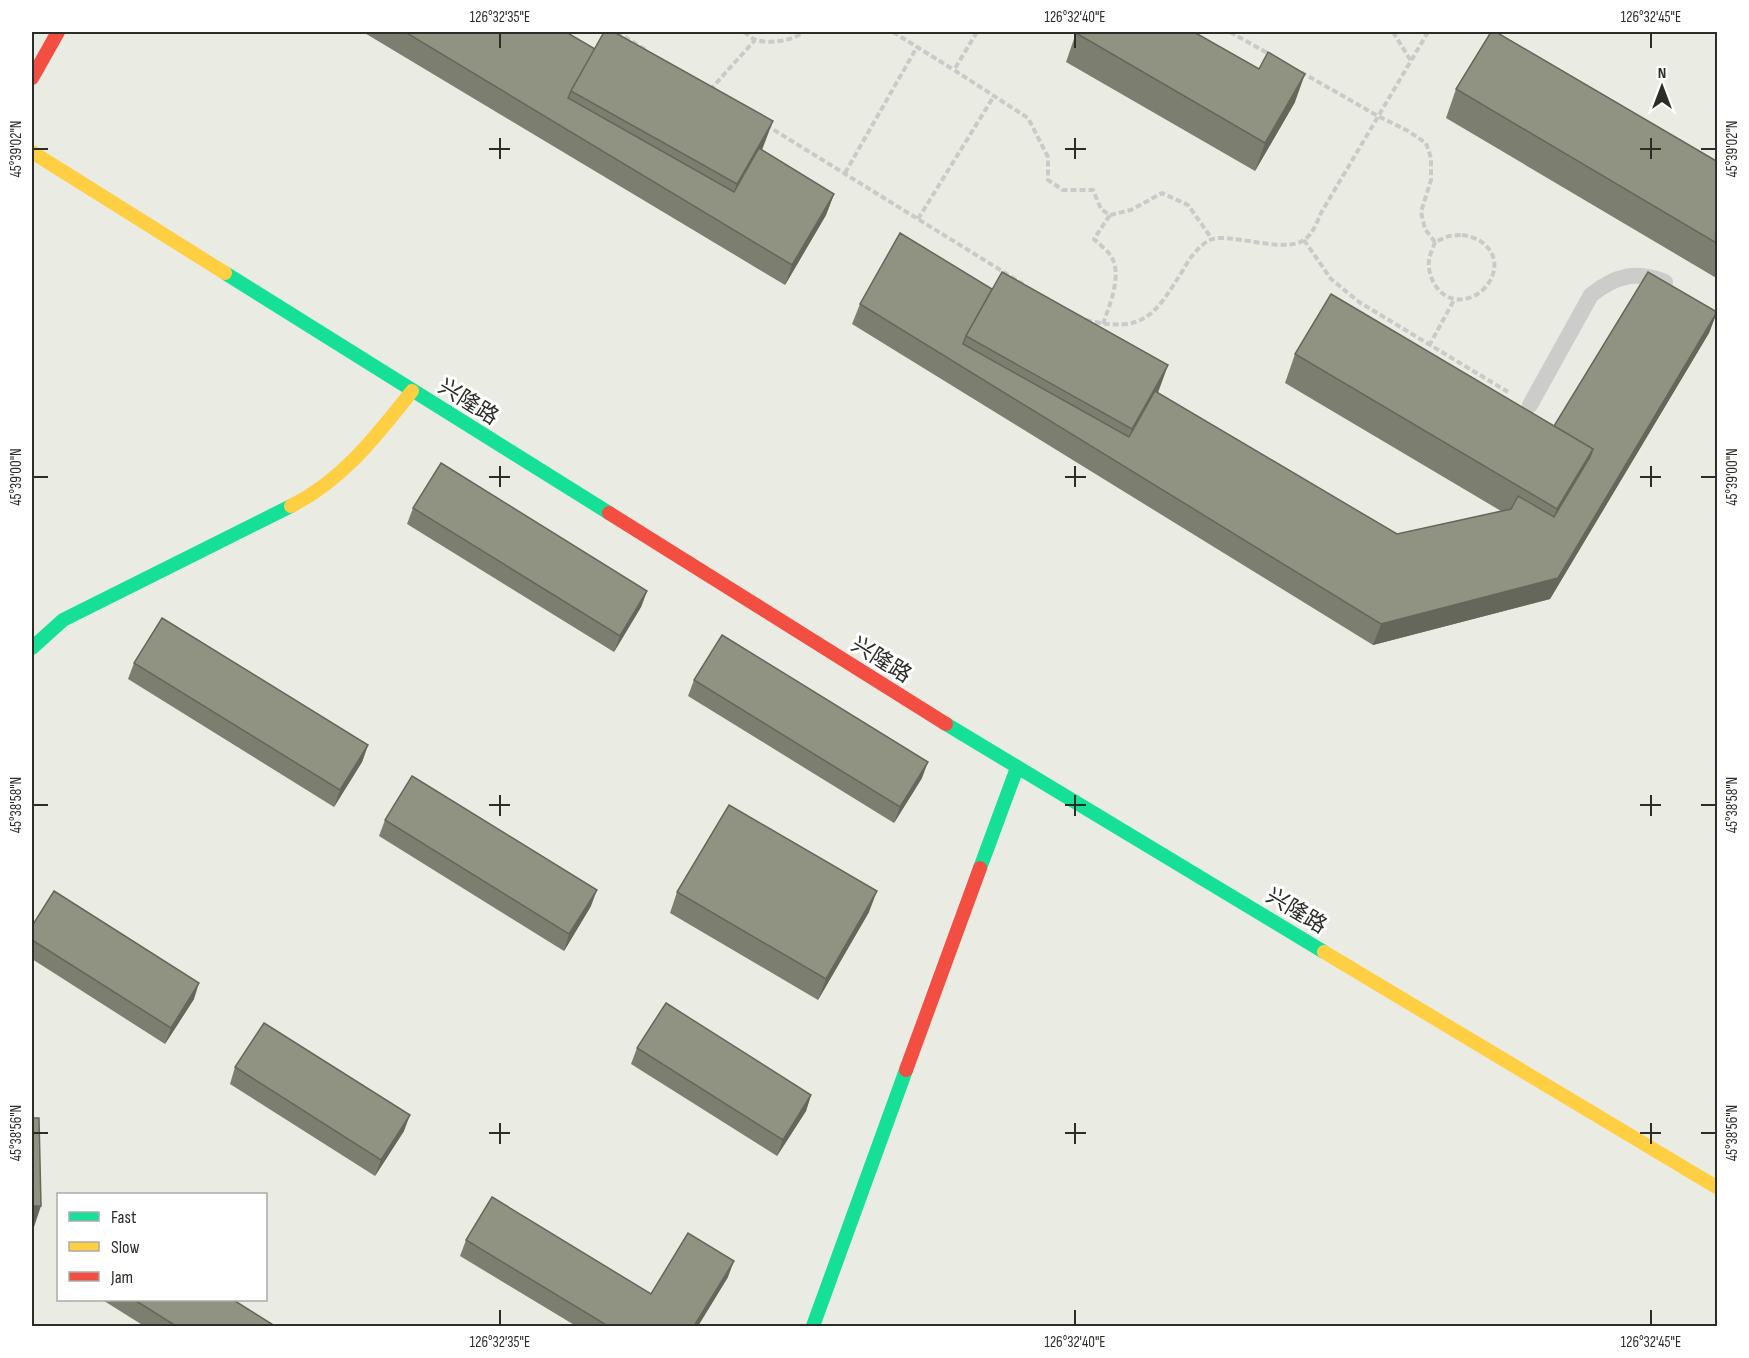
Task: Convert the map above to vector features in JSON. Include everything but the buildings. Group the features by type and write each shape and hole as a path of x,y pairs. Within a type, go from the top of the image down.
{"street":[{"path":"32,78 58,32"},
{"name":"兴隆路","path":"32,152 1017,768 1718,1188"},
{"path":"32,648 63,620 309,497 349,466 376,437 412,391"},
{"path":"813,1326 1017,768"}],"lane":[{"path":"1530,405 1591,296 1606,283 1642,275 1664,281 1682,293"}],"path":[{"path":"617,32 654,55"},
{"path":"744,32 755,40 781,41 803,32"},
{"path":"893,32 1028,118 1048,157 1048,180 1063,190 1093,190 1101,209 1110,215"},
{"path":"954,70 977,32"},
{"path":"1230,32 1279,60"},
{"path":"1393,32 1411,61"},
{"path":"1078,318 1103,324 1140,322 1153,314 1164,301 1198,248 1212,239 1238,239 1287,246 1304,240 1428,32"},
{"path":"710,90 755,40"},
{"path":"844,173 917,47"},
{"path":"1299,71 1426,143 1431,158 1431,180 1421,212 1425,229 1435,242"},
{"path":"700,84 719,96"},
{"path":"918,219 994,96"},
{"path":"758,120 1028,287"},
{"path":"1103,324 1116,276 1112,257 1094,239 1110,215 1131,210 1162,193 1188,205 1212,239"},
{"path":"1462,235 1476,237 1489,248 1495,261 1493,277 1486,288 1471,297 1454,300 1438,290 1430,275 1429,260 1435,242 1449,236 1462,235"},
{"path":"1304,240 1330,279 1359,302 1530,405"},
{"path":"1429,346 1454,300"}],"traffic: fast":[{"path":"225,273 609,513"},
{"path":"32,648 63,620 291,506"},
{"path":"946,724 1324,952"},
{"path":"980,868 1017,768"},
{"path":"813,1326 906,1070"}],"traffic: slow":[{"path":"32,152 225,273"},
{"path":"291,506 343,470 372,440 412,391"},
{"path":"1324,952 1718,1188"}],"traffic: jam":[{"path":"32,78 58,32"},
{"path":"609,513 946,724"},
{"path":"906,1070 980,868"}]}
